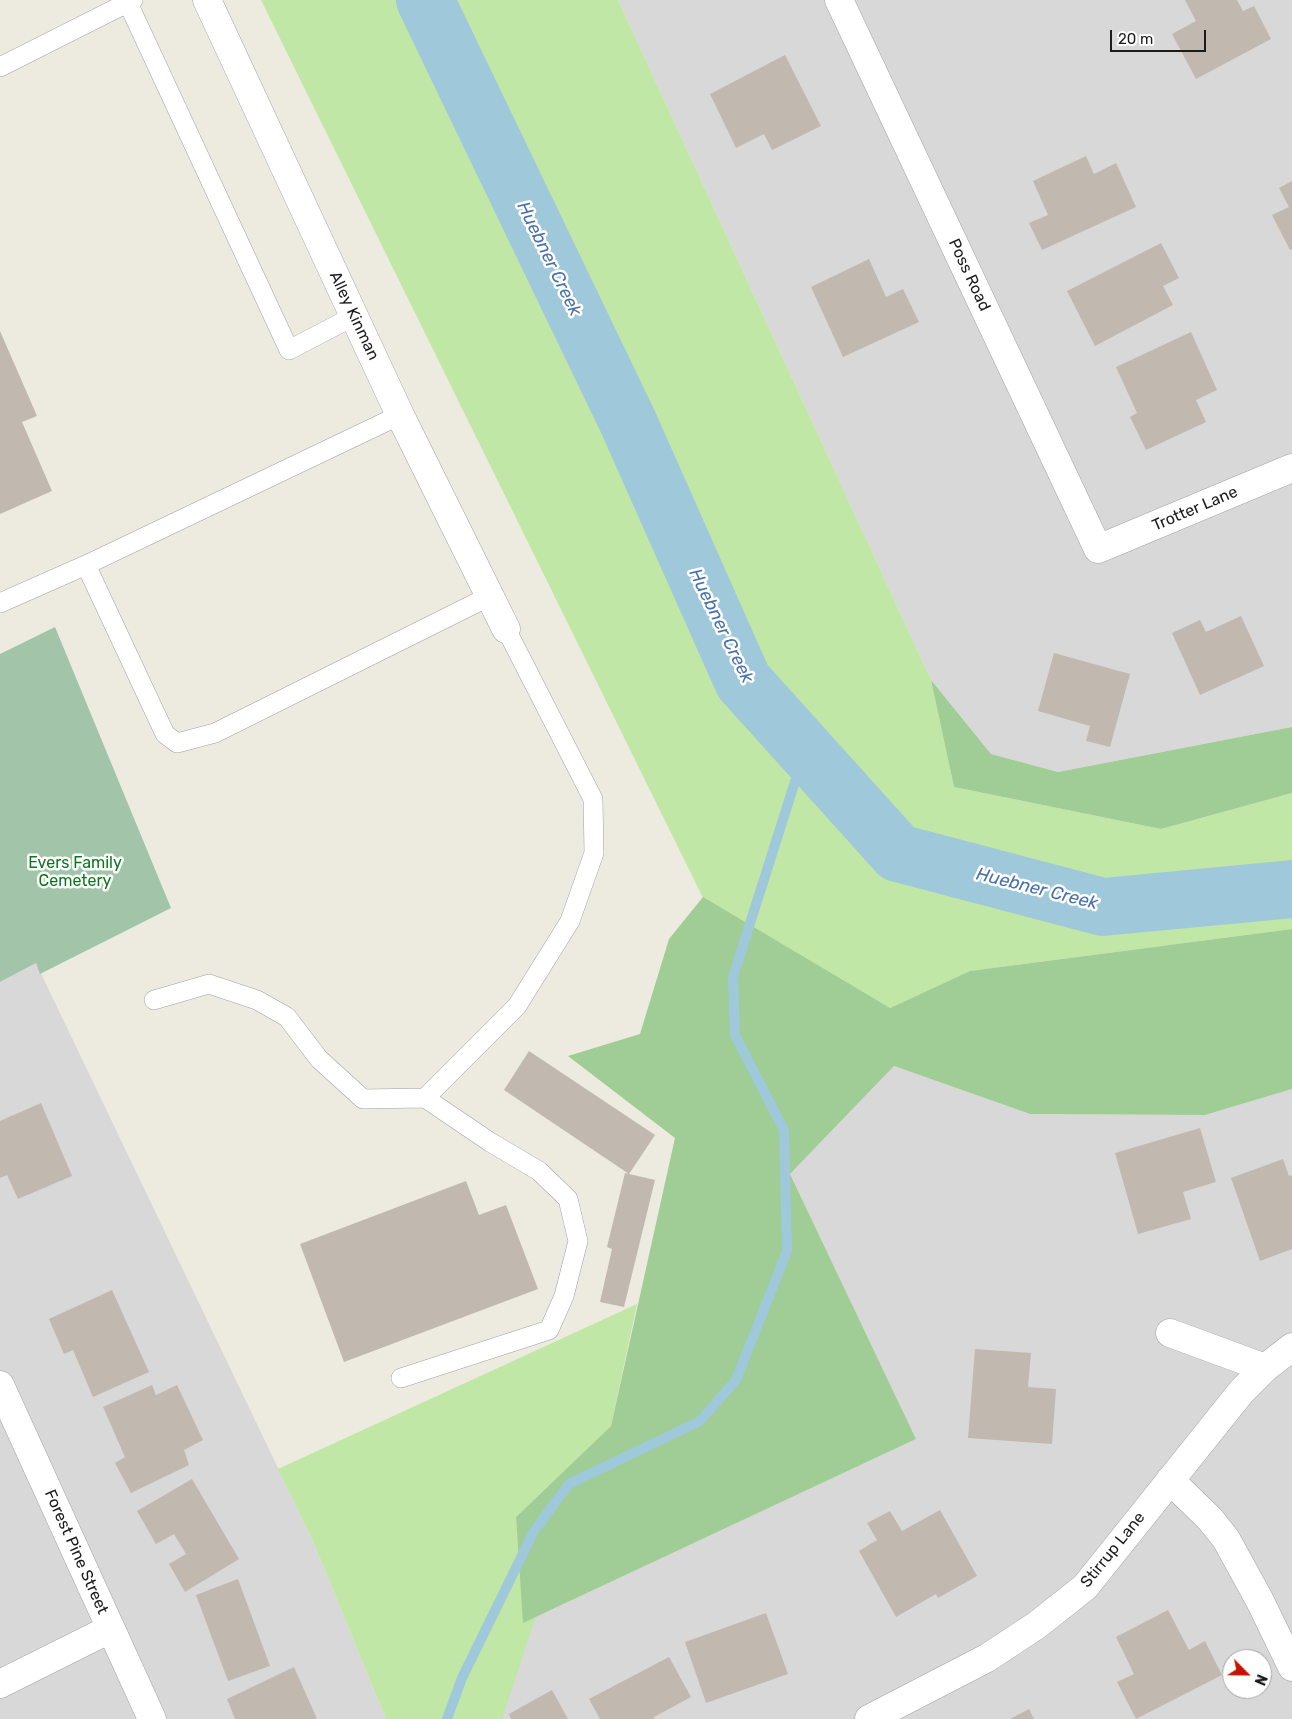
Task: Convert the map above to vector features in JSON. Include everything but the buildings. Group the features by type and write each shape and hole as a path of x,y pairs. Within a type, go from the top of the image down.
{"street":[{"name":"Alley Kinman","path":"207,0 400,415 506,629"},
{"name":"Poss Road","path":"839,0 1098,549"},
{"name":"Trotter Lane","path":"1098,549 1292,468"},
{"path":"1170,1333 1265,1368"},
{"name":"Stirrup Lane","path":"869,1719 987,1658 1037,1625 1085,1587 1241,1392 1265,1368 1292,1348"},
{"name":"Forest Pine Street","path":"0,1385 152,1719"},
{"path":"1170,1480 1210,1519 1226,1539 1260,1601 1292,1667"},
{"path":"0,1684 110,1629"}],"lane":[{"path":"0,67 131,1 289,350 354,316"},
{"path":"0,603 86,565 400,415"},
{"path":"86,565 165,734 177,743 216,733 490,596"},
{"path":"425,1098 517,1006 570,921 594,853 593,799 506,629"},
{"path":"154,1000 209,984 257,1000 287,1017 319,1059 363,1098 425,1098 490,1142 539,1170 568,1198 578,1241 564,1296 549,1330 401,1378"}],"shaded area":[{"path":"618,0 1292,0 1292,727 1058,772 991,754 931,680"},
{"path":"36,963 313,1541 386,1719 0,1719 0,982"},
{"path":"894,1066 1030,1114 1205,1115 1292,1089 1292,1719 435,1719 523,1623 916,1439 790,1174"}],"green space":[{"path":"261,0 618,0 931,680 954,787 1161,829 1292,793 1292,929 970,971 890,1008 706,904"},
{"name":"Evers Family Cemetery","path":"55,627 171,908 40,974 36,963 0,982 0,654"},
{"path":"931,680 991,754 1058,772 1292,727 1292,793 1161,829 954,787"},
{"path":"703,897 890,1008 970,971 1292,929 1292,1089 1205,1115 1030,1114 894,1066 790,1174 916,1439 523,1623 516,1517 611,1426 675,1138 568,1056 640,1034 669,939"},
{"path":"637,1304 611,1426 516,1517 524,1622 536,1616 502,1719 386,1719 313,1541 278,1469"}],"waterway":[{"name":"Huebner Creek","path":"425,0 628,422 743,681 898,853 1103,907 1292,889"},
{"path":"447,1719 462,1678 534,1531 569,1484 700,1421 736,1380 787,1251 784,1130 735,1035 733,977 805,750"}]}
